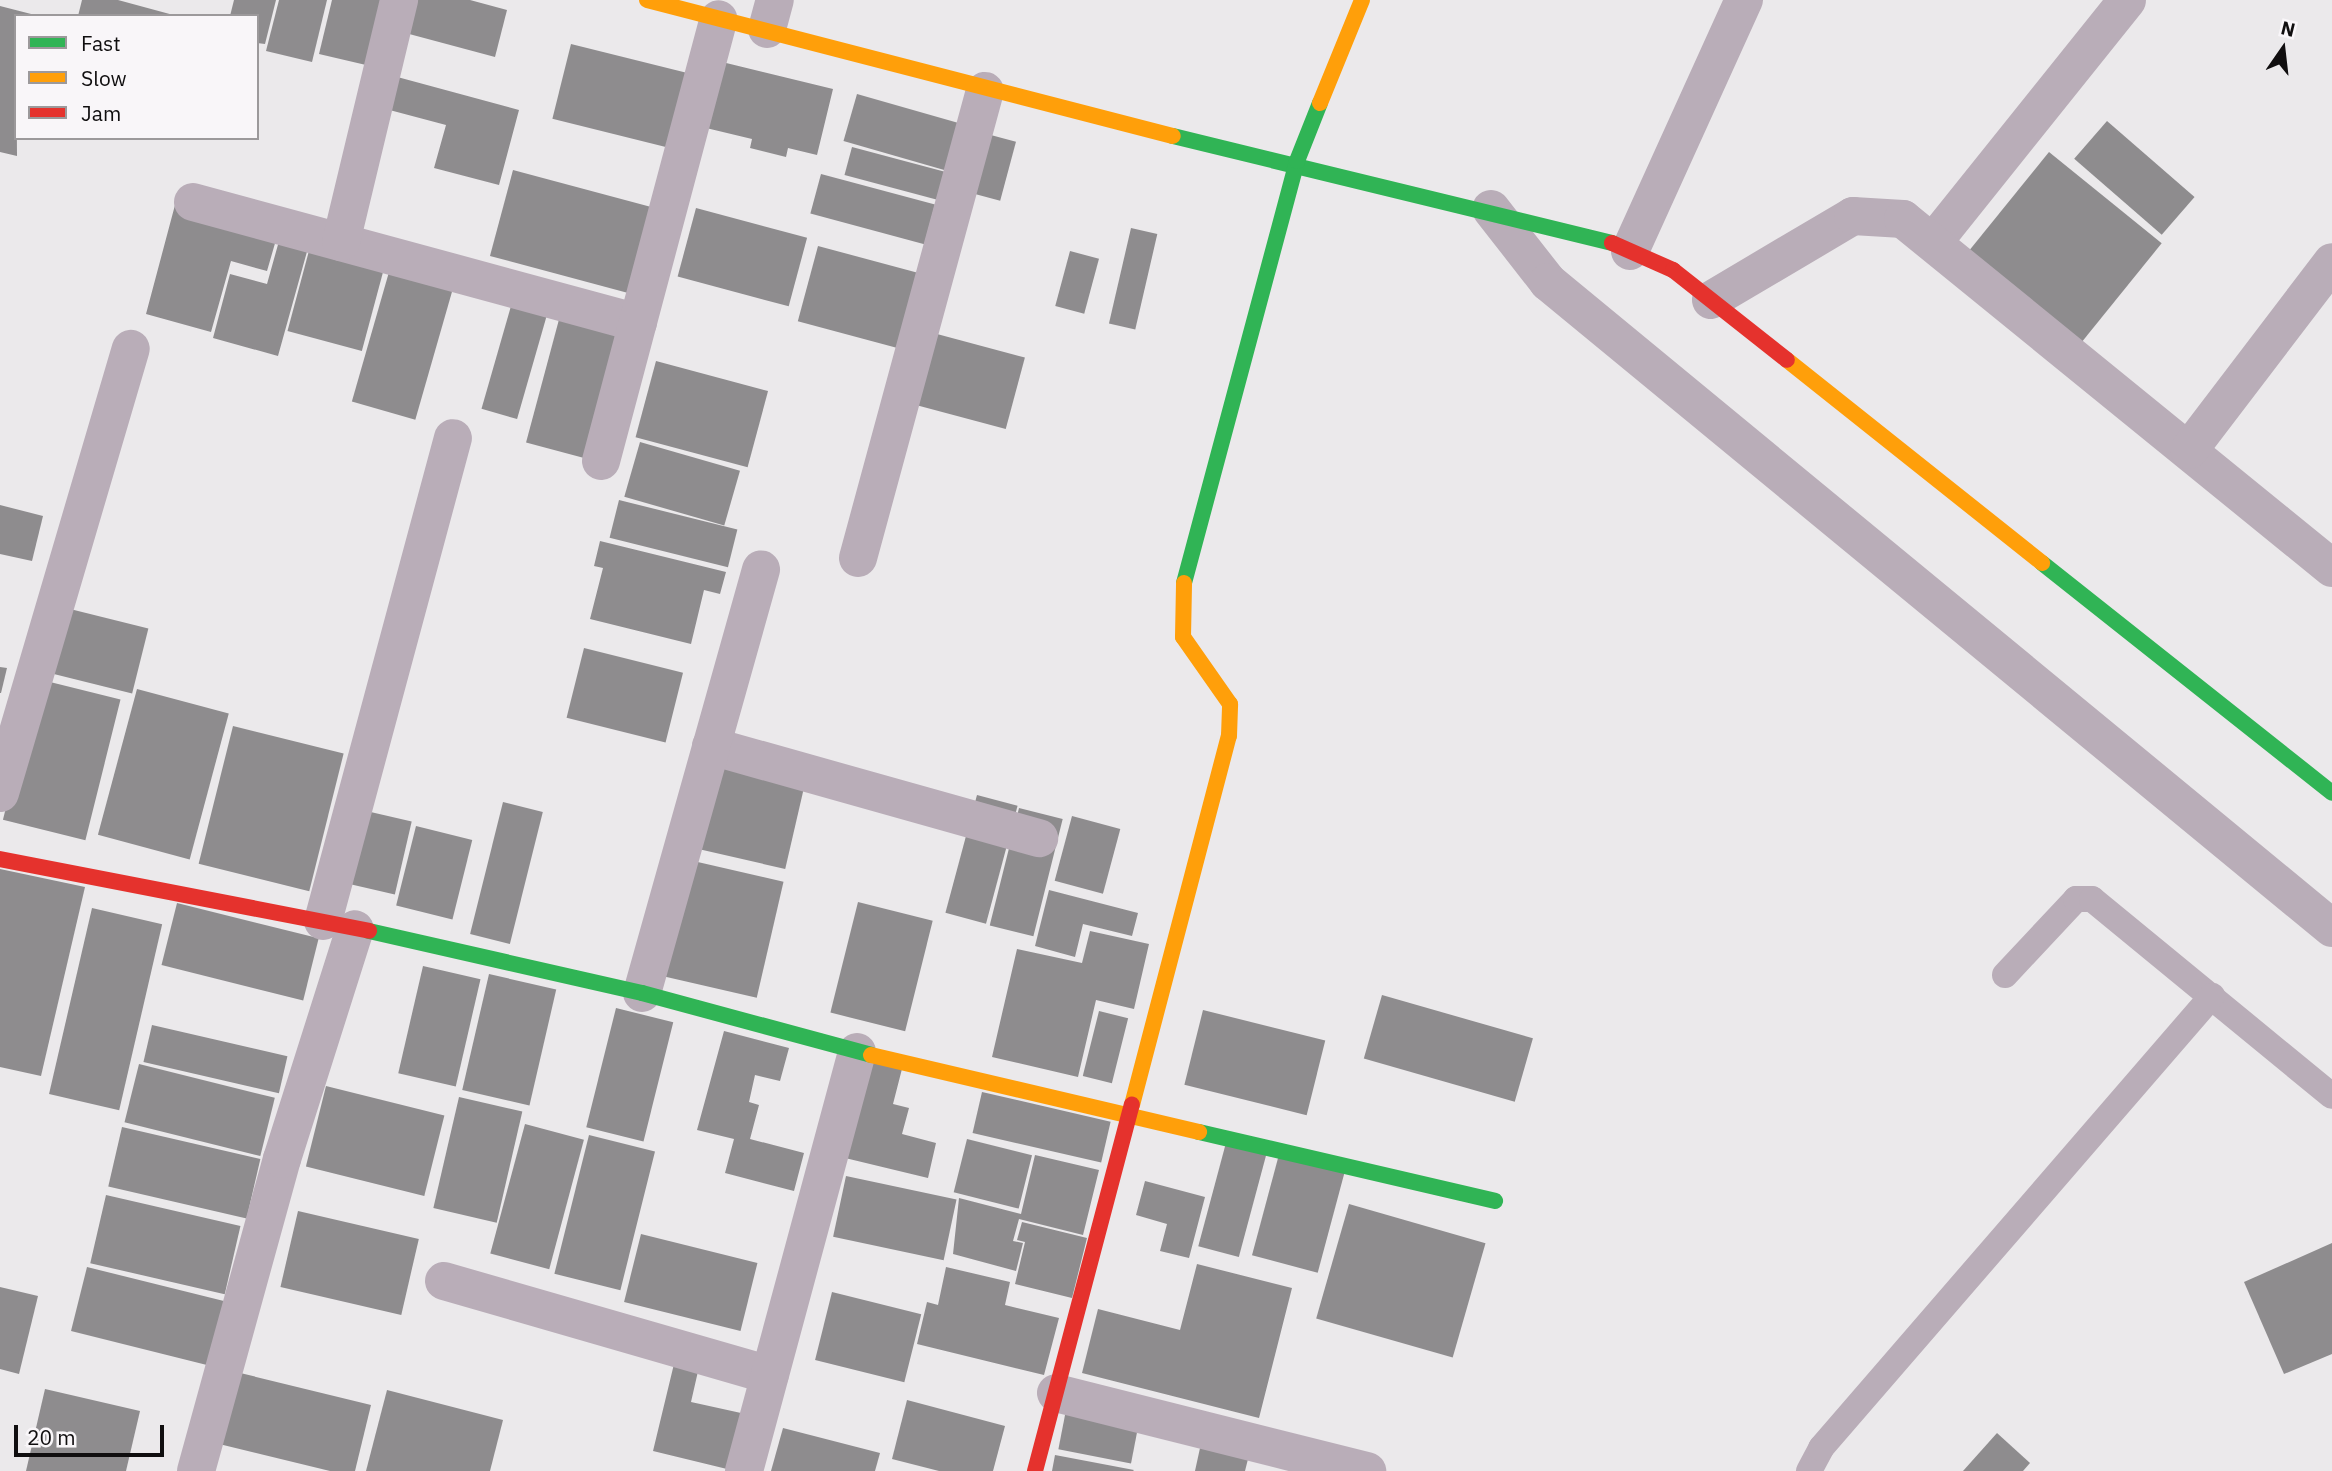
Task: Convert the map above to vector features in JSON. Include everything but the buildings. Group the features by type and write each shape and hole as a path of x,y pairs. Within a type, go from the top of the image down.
{"street":[{"path":"341,242 399,0"},
{"path":"648,0 719,19 771,14 985,91 1297,161 1597,236 1673,270 2332,793"},
{"path":"1035,1471 1228,736 1230,704 1183,637 1179,600 1297,161 1362,0"},
{"path":"1630,251 1744,0"},
{"path":"1935,240 2127,0"},
{"path":"601,461 719,19"},
{"path":"858,558 985,91"},
{"path":"192,202 638,323"},
{"path":"1491,209 1548,282 2332,928"},
{"path":"1711,300 1853,216 1903,219 1935,240 2332,568"},
{"path":"2189,450 2332,262"},
{"path":"0,793 131,349"},
{"path":"196,1471 282,1159 453,438"},
{"path":"642,993 761,569"},
{"path":"711,746 1039,838"},
{"path":"0,859 339,925 642,993 857,1052 1495,1201"},
{"path":"744,1471 857,1052"},
{"path":"444,1281 770,1375"},
{"path":"1056,1393 1367,1471"}],"lane":[{"path":"2006,975 2076,899 2092,899 2332,1096"},
{"path":"1809,1471 1821,1448 2212,996"}],"traffic: fast":[{"path":"1184,583 1297,161 1320,103"},
{"path":"1173,136 1612,243"},
{"path":"2042,563 2332,793"},
{"path":"369,931 642,993 871,1055"},
{"path":"1199,1132 1495,1201"}],"traffic: slow":[{"path":"647,0 1173,136"},
{"path":"1320,103 1362,0"},
{"path":"1787,360 2042,563"},
{"path":"1132,1105 1229,736 1230,704 1183,637 1184,583"},
{"path":"871,1055 1199,1132"}],"traffic: jam":[{"path":"1612,243 1673,270 1787,360"},
{"path":"0,859 369,931"},
{"path":"1035,1471 1132,1105"}]}
